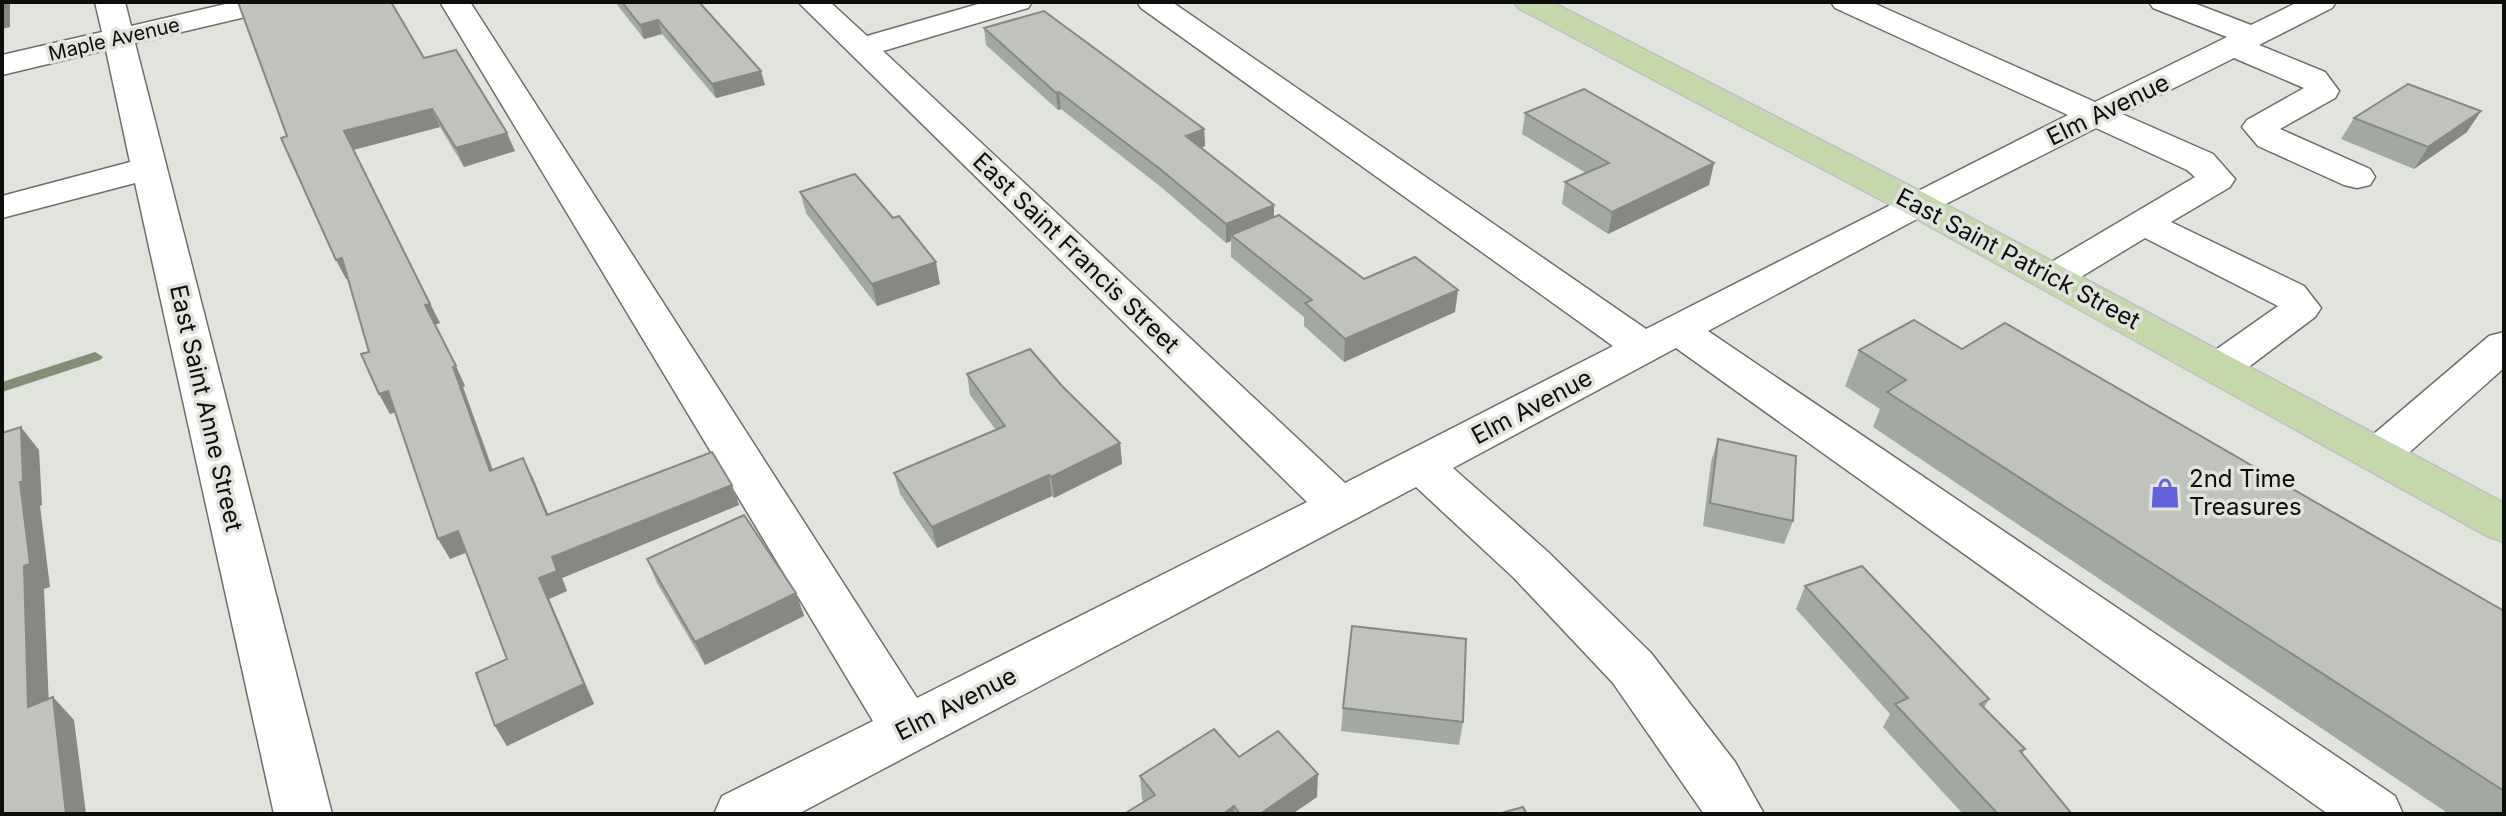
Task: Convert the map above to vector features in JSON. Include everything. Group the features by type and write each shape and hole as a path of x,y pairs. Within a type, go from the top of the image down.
{"main road":[{"name":"East Saint Patrick Street","path":"1529,2 1917,204 2504,524"}],"street":[{"name":"Maple Avenue","path":"2,65 114,20 273,2"},
{"path":"455,2 907,729"},
{"name":"East Saint Francis Street","path":"815,2 1339,505"},
{"path":"861,48 1017,2"},
{"path":"1152,2 2374,814"},
{"path":"1846,2 2200,162 2217,179 2052,278"},
{"path":"2164,2 2314,79 2323,91 2259,127 2270,139 2357,177"},
{"name":"Elm Avenue","path":"743,814 1421,465 1917,204 2321,2"},
{"name":"East Saint Anne Street","path":"114,20 303,814"},
{"path":"2,207 148,168"},
{"path":"2143,223 2290,295 2301,308 2219,368"},
{"path":"2378,455 2498,359"},
{"path":"1421,465 1531,565 1632,668 1715,779 1735,814"}],"building":[{"path":"238,2 391,2 424,58 456,50 507,133 456,148 432,109 344,131 430,304 425,305 456,366 453,367 490,471 523,458 547,515 712,452 732,485 552,557 557,571 539,578 584,684 495,726 476,673 507,659 458,531 438,539 388,391 379,394 361,354 369,352 342,258 336,260 281,138 287,136"},
{"path":"622,2 699,2 761,71 712,84 658,20 640,25"},
{"path":"1044,11 1204,129 1186,136 1274,205 1226,224 1160,169 1059,92 1056,93 984,28"},
{"path":"2408,84 2481,111 2428,147 2354,118"},
{"path":"1584,89 1714,163 1612,212 1565,182 1609,163 1525,113"},
{"path":"855,174 893,218 899,216 936,262 872,284 800,192"},
{"path":"1279,215 1364,279 1415,257 1458,290 1345,339 1305,303 1312,300 1231,235"},
{"path":"1914,320 1962,349 2005,323 2504,611 2504,791 1887,392 1906,380 1859,350"},
{"path":"1030,349 1062,386 1120,443 1051,477 1049,475 932,527 894,473 1005,426 967,374"},
{"path":"21,427 23,482 20,482 30,564 24,566 28,707 53,697 66,814 2,814 2,433"},
{"path":"1718,439 1796,456 1793,521 1710,503"},
{"path":"744,515 796,593 695,642 647,559"},
{"path":"1862,566 1989,699 1980,704 2025,749 2020,751 2072,814 1998,814 1895,704 1908,698 1805,586"},
{"path":"1352,626 1466,639 1463,722 1343,708"},
{"path":"1214,729 1239,757 1278,731 1318,774 1260,814 1240,814 1234,806 1223,814 1124,814 1155,795 1140,776"},
{"path":"1523,807 1527,814 1498,814"}],"waterway":[{"path":"2,387 95,357"}],"place":[{"name":"2nd Time Treasures","path":"2165,493"}]}
